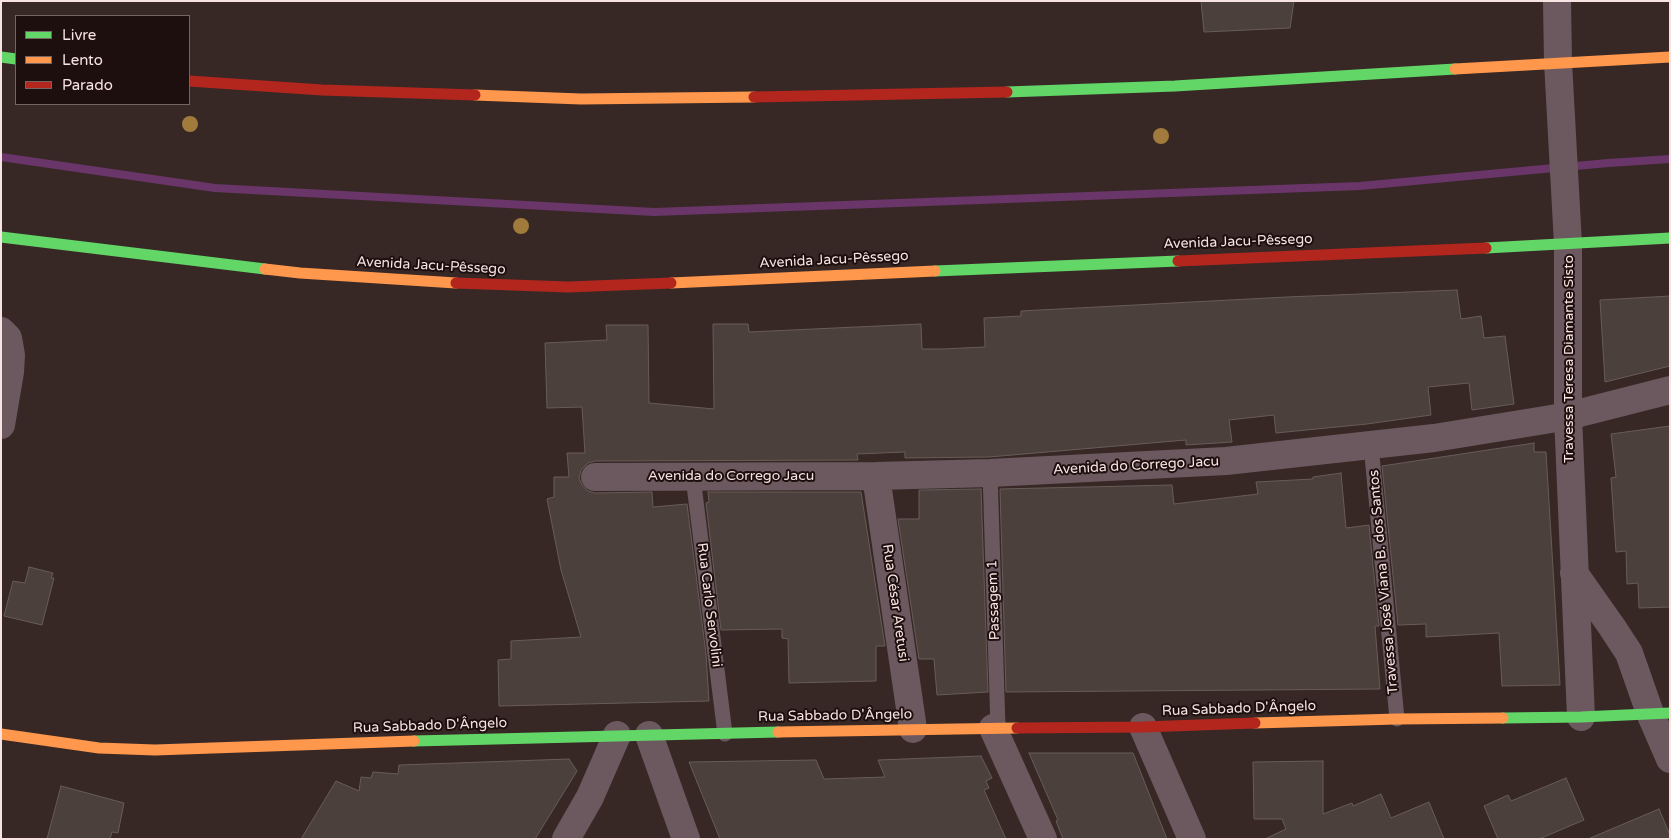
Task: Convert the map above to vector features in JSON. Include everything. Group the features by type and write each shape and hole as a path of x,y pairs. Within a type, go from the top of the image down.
{"main road":[{"path":"190,81 322,90 581,99 942,94 1559,70 1670,57"},
{"path":"1,58 15,60"},
{"name":"Avenida Jacu-Pêssego","path":"1,237 300,273 497,285 568,287 1670,238"},
{"name":"Rua Sabbado D'Ângelo","path":"1,734 98,748 155,750 617,735 996,728 1143,728 1397,719 1581,717 1660,713"}],"street":[{"name":"Travessa Teresa Diamante Sisto","path":"1557,1 1568,244 1568,416 1581,717"},
{"path":"1,331 8,338 11,356 1,425"},
{"name":"Avenida do Corrego Jacu","path":"595,476 876,476 990,473 1226,461 1434,438 1568,416 1670,390"},
{"name":"Rua César Aretusi","path":"876,476 913,730"},
{"path":"1574,573 1629,654 1660,713 1670,759"},
{"path":"996,728 1043,839"},
{"path":"1143,728 1192,839"},
{"path":"566,839 590,797 617,735"},
{"path":"649,735 686,839"}],"lane":[{"name":"Travessa José Viana B. dos Santos","path":"1371,445 1397,719"},
{"name":"Passagem 1","path":"990,473 996,728"},
{"name":"Rua Carlo Servolini","path":"693,477 725,734"}],"building":[{"path":"1201,1 1294,1 1290,28 1204,32"},
{"path":"1457,290 1461,319 1481,316 1484,338 1505,336 1514,404 1472,410 1469,383 1428,387 1431,415 1367,424 1276,433 1274,415 1229,420 1232,442 1186,445 1186,440 989,457 905,458 905,452 857,454 858,460 595,461 588,463 581,470 579,478 582,485 588,491 595,493 652,492 653,507 687,504 706,654 709,701 499,706 498,660 511,659 511,641 581,637 561,570 547,499 554,497 554,477 569,477 567,453 585,453 582,407 547,408 545,343 607,340 606,325 648,325 649,403 714,409 713,324 748,324 749,332 921,324 922,349 942,349 985,347 984,318 1021,316 1021,311"},
{"path":"1670,296 1670,366 1605,382 1600,300"},
{"path":"1670,426 1670,607 1639,608 1638,583 1627,584 1626,551 1616,552 1611,478 1616,477 1611,434"},
{"path":"1534,443 1534,452 1546,452 1560,685 1502,686 1499,633 1426,637 1426,624 1398,625 1382,466"},
{"path":"1341,473 1346,528 1369,525 1379,626 1375,626 1380,689 1006,692 1000,489 1172,485 1174,504 1258,494 1256,482 1313,479 1313,477"},
{"path":"981,489 988,692 937,695 934,659 919,659 898,519 919,519 919,490"},
{"path":"708,492 861,492 885,646 876,646 876,681 789,683 788,639 782,638 782,629 721,630 706,503 709,502"},
{"path":"29,567 53,573 51,578 54,578 42,625 4,616 13,581 25,583"},
{"path":"1029,753 1133,753 1167,839 1063,839 1056,821 1058,820"},
{"path":"981,756 992,778 986,781 989,788 984,790 1006,839 720,839 689,762 816,760 824,779 885,777 878,760"},
{"path":"569,759 577,771 535,839 301,839 336,781 359,791 361,777 371,778 373,772 398,774 399,765"},
{"path":"1323,761 1323,814 1352,803 1353,806 1381,794 1391,818 1429,802 1444,839 1265,839 1286,829 1282,819 1254,819 1253,762"},
{"path":"1566,778 1584,820 1539,839 1498,839 1484,806 1508,795 1511,801"},
{"path":"61,786 124,803 118,833 112,832 110,839 47,839"},
{"path":"1659,809 1670,839 1588,839"}],"waterway":[{"path":"1,157 215,188 654,212 1360,186 1670,159"}],"traffic: fast":[{"path":"1,57 15,59"},
{"path":"1007,92 1175,86 1455,69"},
{"path":"1,237 265,269"},
{"path":"1486,248 1670,238"},
{"path":"935,271 1178,261"},
{"path":"1503,718 1670,713"},
{"path":"414,741 778,732"}],"traffic: slow":[{"path":"1455,69 1670,57"},
{"path":"475,95 581,99 754,97"},
{"path":"265,269 456,283"},
{"path":"671,283 935,271"},
{"path":"1255,723 1503,718"},
{"path":"778,732 1017,728"},
{"path":"1,734 99,748 155,750 414,741"}],"traffic: jam":[{"path":"190,81 322,90 475,95"},
{"path":"754,97 1007,92"},
{"path":"1178,261 1486,248"},
{"path":"456,283 568,287 671,283"},
{"path":"1017,728 1143,727 1255,723"}]}
